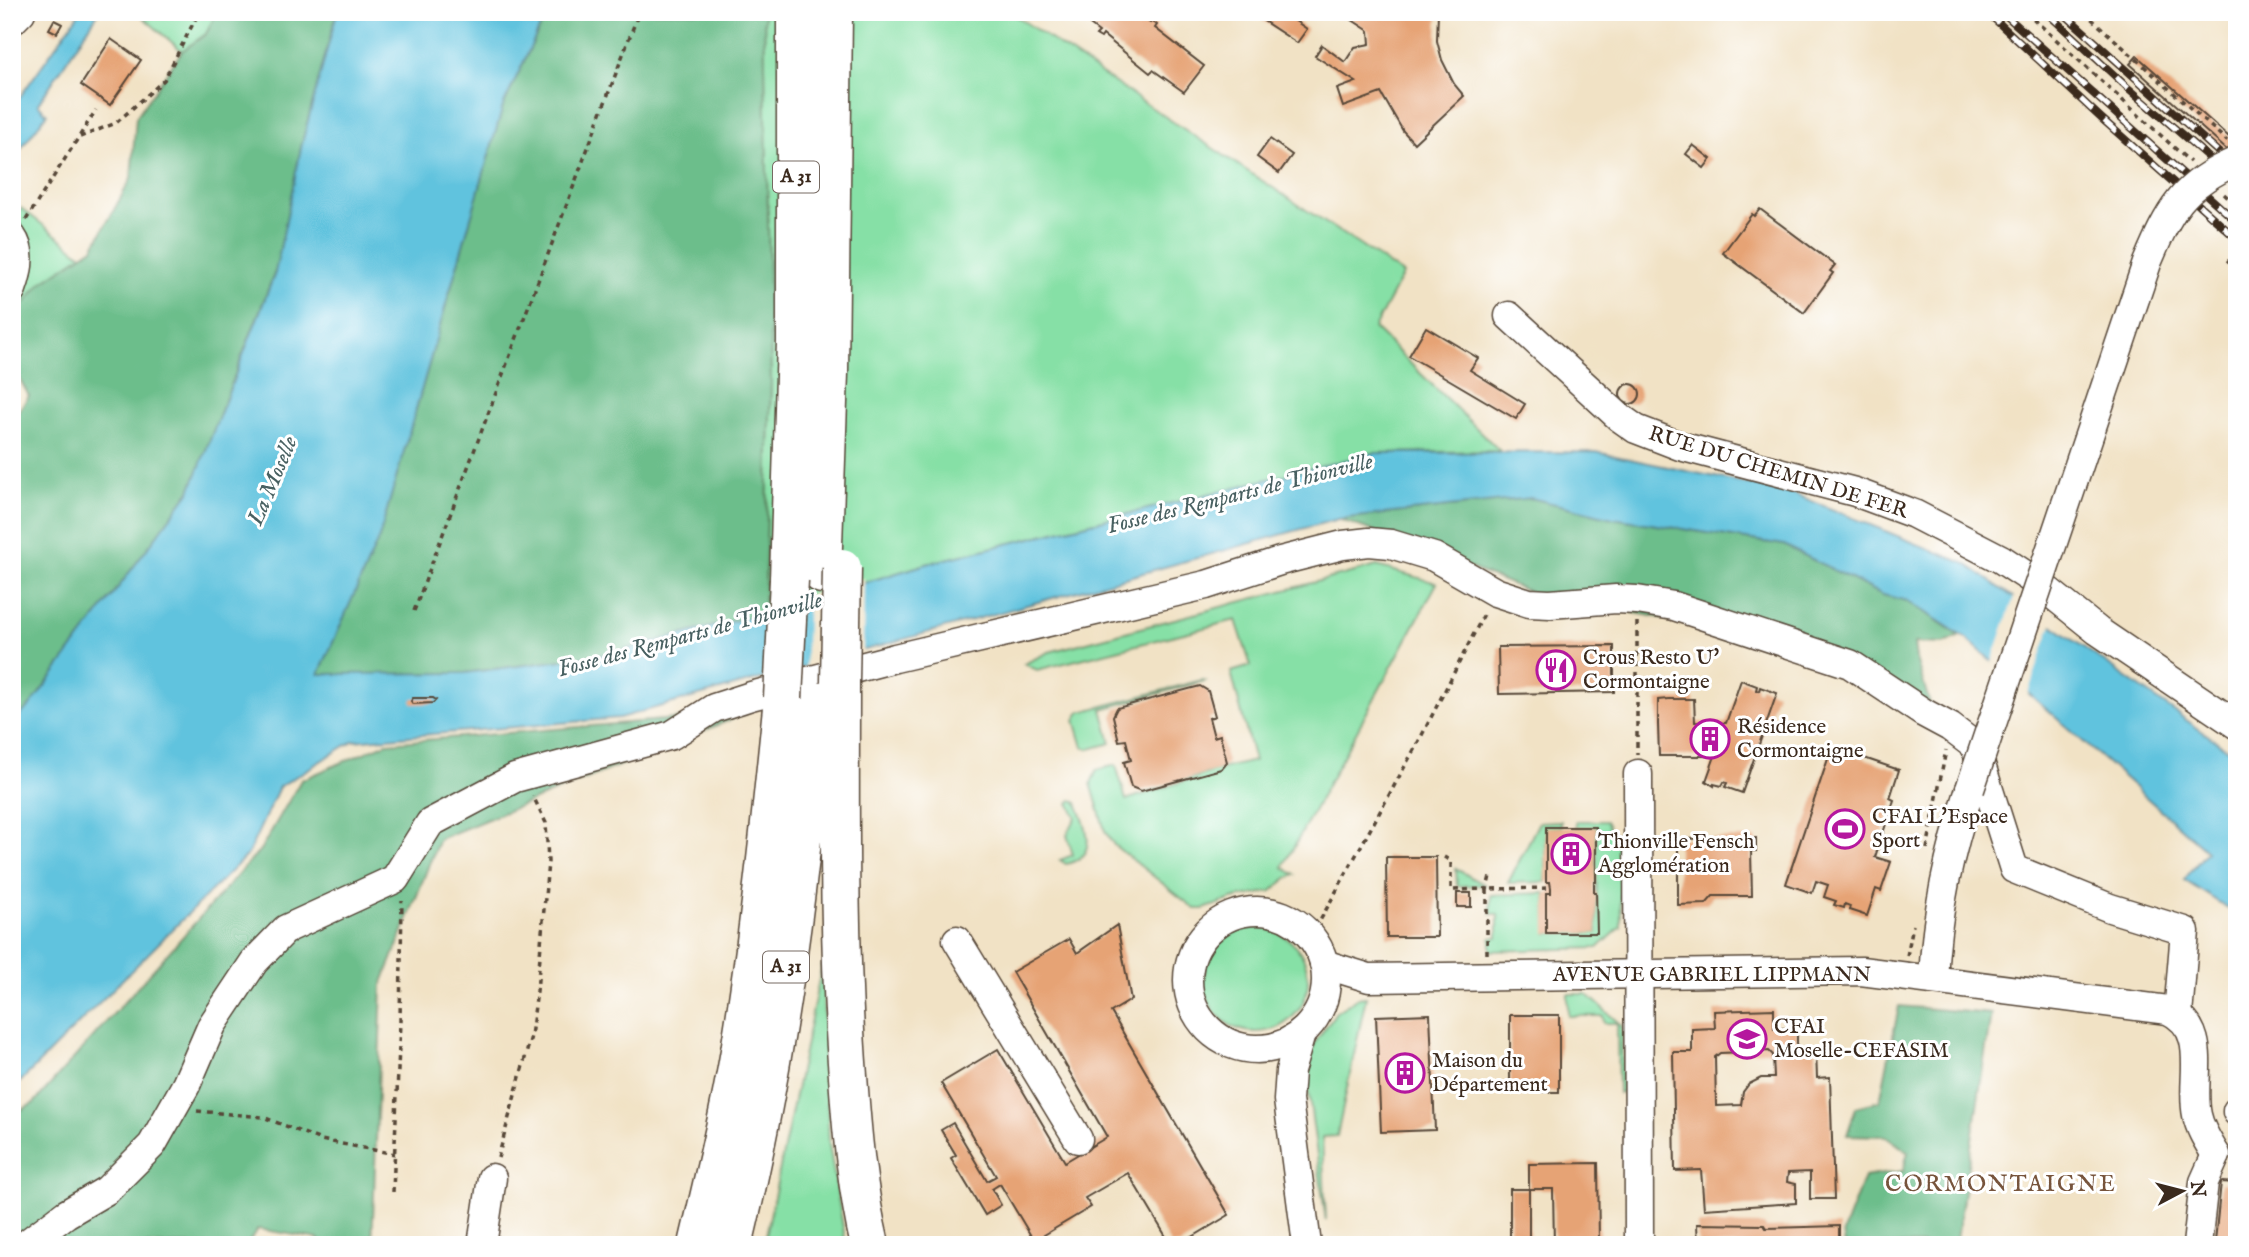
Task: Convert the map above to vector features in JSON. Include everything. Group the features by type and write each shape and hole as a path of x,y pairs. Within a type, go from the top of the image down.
{"highway":[{"name":"A 31","path":"796,12 796,341 818,574"},
{"name":"A 31","path":"733,1245 760,1126 785,979 799,875 813,689 818,574 841,429 829,373 833,12"},
{"path":"818,574 813,689 840,877 844,1028 853,1143 870,1245"},
{"name":"A 31","path":"698,1245 724,1134 744,1027 765,874 813,689"}],"street":[{"path":"12,21 21,12"},
{"path":"1933,980 1936,927 1950,854 2152,251 2169,215 2191,187 2216,170 2237,161"},
{"path":"12,237 19,263 12,289"},
{"name":"RUE DU CHEMIN DE FER","path":"1508,316 1619,417 1636,429 1680,446 1855,492 1914,514 2001,559 2042,586 2098,631 2237,725"},
{"path":"25,1245 66,1214 107,1190 152,1145 186,1085 212,1025 254,962 286,929 395,879 430,823 523,775 672,735 714,708 751,696 895,658 1206,585 1280,561 1343,545 1369,542 1391,544 1434,557 1495,592 1529,603 1637,600 1687,610 1850,664 1950,727 1975,746 2014,869 2110,908 2185,931 2178,1015 2190,1034 2197,1059 2196,1115 2226,1154 2204,1182 2197,1245"},
{"path":"1637,774 1639,1245"},
{"path":"1262,911 1298,924 1311,937 1324,964 1324,998 1315,1018 1301,1034 1282,1045 1262,1049 1223,1040 1207,1027 1195,1010 1189,991 1189,970 1195,951 1206,934 1222,921 1241,913 1262,911"},
{"path":"957,940 1077,1139"},
{"name":"AVENUE GABRIEL LIPPMANN","path":"1324,964 1369,978 1861,971 2168,1010 2178,1015"},
{"name":"AVENUE GABRIEL LIPPMANN","path":"1324,998 1369,978"},
{"path":"1301,1034 1290,1071 1289,1100 1307,1245"},
{"path":"1249,1048 1276,1073 1289,1100"},
{"path":"482,1245 492,1178"}],"path":[{"path":"80,137 116,123 164,80 199,12"},
{"path":"414,611 639,12"},
{"path":"2026,12 2197,169"},
{"path":"2084,12 2237,149"},
{"path":"30,215 96,110"},
{"path":"2217,187 2237,206"},
{"path":"2227,260 2237,269"},
{"path":"1311,937 1421,737 1495,592"},
{"path":"1637,600 1637,774"},
{"path":"492,1178 531,1036 548,862 546,823 523,775"},
{"path":"1444,857 1451,861 1451,890 1551,888"},
{"path":"1487,963 1487,889 1490,876"},
{"path":"393,1192 402,896 395,879"},
{"path":"192,1110 263,1117 321,1140 395,1154"}],"green space":[{"path":"137,12 217,12 206,34 182,51"},
{"path":"217,12 337,12 302,143 276,269 190,491 30,706 12,722 12,420 29,396 12,365 12,318 41,283 93,248 131,179 136,117 182,51 206,34"},
{"path":"547,12 764,12 771,382 764,613 609,654 465,673 318,675 379,538 503,106"},
{"path":"764,12 1010,12 1403,274 1374,328 1500,451 1374,453 930,563 764,613 771,382"},
{"path":"21,208 82,255 41,283 12,318 12,212 15,215"},
{"path":"1531,498 1613,518 1784,545 1883,595 1908,601 1960,636 1944,644 1914,643 1916,659 1931,707 1830,649 1538,595 1405,542 1338,519"},
{"path":"1377,566 1437,583 1283,867 1295,875 1287,878 1272,891 1195,909 1114,845 1105,831 1091,783 1097,770 1116,765 1126,800 1254,761 1231,672 1251,666 1236,620 1037,670 1024,664 1049,652"},
{"path":"1205,681 1102,709 1111,743 1090,749 1083,747 1075,720 1080,712"},
{"path":"747,713 439,839 382,985 372,1245 319,1245 319,1239 258,1229 247,1245 12,1245 12,1115 34,1103 261,849 301,780 387,743"},
{"path":"1072,800 1077,803 1081,812 1088,839 1083,855 1066,864 1060,860 1073,855 1067,835 1076,817 1069,803"},
{"path":"1561,821 1561,827 1546,828 1546,882 1508,883 1539,822"},
{"path":"1576,821 1606,821 1611,831 1620,837 1621,927 1598,948 1491,951 1491,938 1498,937 1498,914 1491,914 1491,895 1546,893 1547,933 1597,933 1596,827 1576,827"},
{"path":"1456,869 1484,884 1485,885 1457,886"},
{"path":"1256,928 1276,932 1293,943 1304,960 1308,980 1304,1000 1293,1017 1276,1028 1256,1032 1236,1028 1219,1017 1208,1000 1204,980 1208,960 1219,943 1236,932"},
{"path":"822,965 829,1144 846,1245 764,1245"},
{"path":"1568,994 1587,994 1622,1026 1622,1093 1618,1093 1617,1023 1604,1023 1603,1016 1568,1016"},
{"path":"1366,997 1337,1136 1322,1137 1326,1221 1306,1074 1314,1044 1336,1012 1358,998"},
{"path":"1899,1006 1991,1014 1956,1245 1845,1245 1843,1232 1864,1177 1903,1171 1908,1152 1886,1136 1847,1135 1856,1107 1880,1101"}],"water":[{"path":"80,12 99,12 38,104 47,114 12,160 12,108"},
{"path":"337,12 547,12 503,106 379,538 319,674 465,673 609,654 764,613 930,563 1374,453 1596,452 1792,493 1966,564 2237,756 2237,914 2184,880 2207,851 1968,640 1908,601 1883,595 1784,545 1613,518 1531,498 1338,519 619,718 353,741 279,787 248,854 12,1090 12,722 30,706 190,491 275,273 302,143"}],"pier":[{"path":"864,578 863,654 805,670 808,595"},
{"path":"2015,594 2053,621 2027,696 1991,665"}],"building":[{"path":"1073,12 1135,12 1150,23 1152,21 1157,25 1155,28 1204,66 1184,92 1153,70 1150,73 1103,35 1101,38 1096,35 1099,32"},
{"path":"1263,12 1282,12 1307,29 1297,43 1259,18"},
{"path":"1340,12 1438,12 1437,41 1442,60 1454,84 1464,96 1414,143 1403,131 1381,93 1343,107 1337,89 1356,82 1315,56 1322,45 1345,62 1355,47 1370,44 1369,31"},
{"path":"54,20 62,24 57,33 49,29"},
{"path":"111,39 141,60 110,105 81,85"},
{"path":"2137,56 2237,144 2237,159 2130,64"},
{"path":"1270,139 1292,155 1279,173 1257,157"},
{"path":"1693,145 1711,159 1704,168 1686,154"},
{"path":"1760,209 1835,265 1830,271 1833,273 1804,313 1723,253 1752,214 1754,216"},
{"path":"1426,327 1478,358 1470,370 1525,404 1516,419 1409,356"},
{"path":"1626,384 1634,384 1640,394 1634,404 1626,404 1620,398 1620,390"},
{"name":"Crous Resto U' Cormontaigne","path":"1614,646 1614,692 1499,694 1498,647"},
{"name":"Résidence Cormontaigne","path":"1741,680 1757,686 1756,690 1759,691 1760,687 1777,693 1742,793 1725,787 1727,783 1724,782 1722,786 1714,786 1706,781 1715,756 1659,756 1658,724 1658,700 1669,699 1694,699 1695,722 1726,723"},
{"path":"1200,686 1208,691 1215,716 1209,718 1214,737 1220,735 1227,762 1221,769 1141,791 1131,787 1124,762 1131,760 1126,740 1119,741 1113,716 1117,708"},
{"path":"413,698 436,700 433,703 413,704"},
{"name":"CFAI L'Espace Sport","path":"1832,747 1899,770 1890,798 1894,800 1875,857 1891,862 1881,891 1876,889 1867,916 1849,910 1850,906 1845,904 1844,908 1834,905 1836,901 1824,897 1828,885 1816,881 1812,893 1786,884"},
{"name":"Thionville Fensch Agglomération","path":"1546,827 1596,827 1594,892 1597,933 1546,933 1546,893 1551,893 1551,888 1550,882 1546,882"},
{"path":"1756,838 1756,851 1751,851 1752,896 1713,896 1706,904 1678,905 1678,839"},
{"path":"1386,857 1436,857 1437,937 1387,937"},
{"path":"1457,893 1471,893 1471,907 1457,907"},
{"path":"1117,925 1131,1000 1111,1012 1229,1215 1179,1245 1171,1245 1128,1173 1085,1198 1091,1207 1034,1241 1000,1184 992,1189 1001,1205 985,1215 951,1158 956,1155 941,1130 953,1123 987,1181 996,1176 941,1083 998,1049 1065,1162 1107,1137 1012,972 1069,939 1077,953"},
{"path":"1774,1009 1774,1028 1797,1028 1797,1051 1816,1051 1817,1078 1830,1077 1834,1199 1810,1199 1810,1172 1788,1173 1787,1182 1796,1184 1796,1203 1704,1209 1701,1170 1675,1171 1673,1052 1692,1052 1692,1029 1715,1028 1714,1011","holes":["1769,1051 1773,1055 1774,1078 1761,1078 1749,1084 1743,1092 1741,1105 1716,1106 1715,1057 1720,1053"]},
{"name":"Maison du Département","path":"1430,1014 1435,1130 1381,1132 1376,1016"},
{"path":"1510,1015 1559,1015 1559,1092 1510,1092"},
{"path":"1598,1163 1599,1245 1554,1245 1553,1189 1529,1189 1529,1164"},
{"path":"2221,1182 2237,1183 2237,1245 2220,1245 2220,1242 2215,1242"},
{"path":"1510,1189 1529,1189 1529,1245 1510,1245"},
{"path":"1697,1224 1764,1225 1766,1228 1839,1226 1839,1245 1698,1245"}],"railway":[{"path":"1987,12 2237,239"},
{"path":"2002,12 2237,222"},
{"path":"2046,12 2127,87 2237,182"},
{"path":"2062,12 2237,169"}],"place":[{"name":"Crous Resto U' Cormontaigne","path":"1556,670"},
{"name":"Résidence Cormontaigne","path":"1710,739"},
{"name":"CFAI L'Espace Sport","path":"1845,829"},
{"name":"Thionville Fensch Agglomération","path":"1571,854"},
{"name":"CFAI Moselle-CEFASIM","path":"1747,1039"},
{"name":"Maison du Département","path":"1405,1073"}],"district":[{"name":"CORMONTAIGNE","path":"2001,1184"}],"water label":[{"name":"La Moselle","path":"273,481"},
{"name":"Fosse des Remparts de Thionville","path":"1240,494"},
{"name":"Fosse des Remparts de Thionville","path":"690,635"}]}
